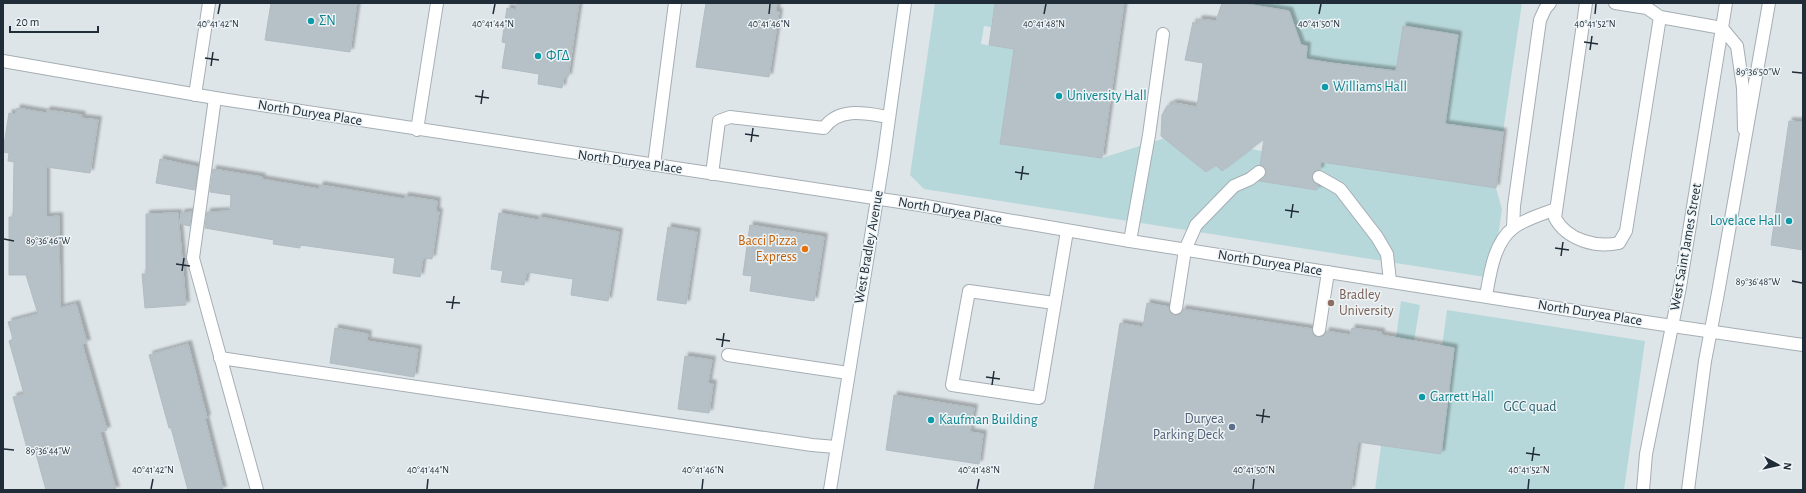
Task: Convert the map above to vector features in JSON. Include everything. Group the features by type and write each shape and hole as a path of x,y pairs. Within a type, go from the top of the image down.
{"street":[{"path":"195,95 209,3"},
{"path":"417,130 437,3"},
{"path":"654,165 674,3"},
{"name":"West Bradley Avenue","path":"830,490 883,162 888,117 905,3"},
{"path":"1513,228 1514,206 1540,20 1545,8 1550,3"},
{"path":"1586,3 1555,218 1566,233 1586,241 1610,245 1619,243 1626,231 1660,17"},
{"path":"1615,3 1647,8 1660,17 1722,28 1737,46 1742,88 1745,144"},
{"name":"West Saint James Street","path":"1643,490 1646,454 1680,287 1726,3"},
{"path":"1688,490 1709,331 1745,144 1769,3"},
{"path":"1130,241 1149,135 1163,34"},
{"name":"North Duryea Place","path":"3,61 195,95 877,199 1185,250 1803,345"},
{"path":"215,98 193,258 257,490"},
{"path":"712,174 719,121 730,117 824,128 830,119 858,112 888,117"},
{"path":"1176,308 1185,250 1196,225 1234,186 1250,179 1259,172"},
{"path":"1319,177 1340,189 1377,236 1387,254 1390,281"},
{"path":"1486,296 1490,271 1502,240 1513,228 1556,209"},
{"path":"1054,303 969,291 952,385 1039,398 1067,231"},
{"path":"1319,330 1328,272"},
{"path":"728,355 848,373"},
{"path":"220,358 804,444 836,447"}],"green space":[{"path":"935,3 995,3 991,27 984,26 981,44 1014,49 1000,144 1102,158 1165,138 1206,172 1216,165 1222,171 1251,149 1262,151 1258,181 1317,190 1321,162 1496,188 1502,209 1495,257 1485,277 924,189 910,175"},
{"path":"1240,3 1522,3 1503,132 1445,124 1458,35 1403,26 1396,71 1306,59 1307,46 1301,45 1288,11"},
{"name":"GCC quad","path":"1401,301 1420,305 1414,341 1389,446 1441,454 1454,348 1442,346 1447,310 1645,341 1624,490 1375,490"}],"building":[{"name":"ΣΝ","path":"271,3 357,3 350,52 265,40"},
{"name":"ΦΓΔ","path":"517,3 579,3 568,77 564,77 562,88 538,84 539,74 502,68 506,43 502,42 507,8 516,10"},
{"path":"706,3 777,3 776,11 779,12 769,77 696,67"},
{"name":"University Hall","path":"995,3 1124,3 1102,158 1000,144 1014,49 989,45"},
{"name":"Williams Hall","path":"1222,3 1240,3 1289,11 1301,45 1307,46 1306,59 1330,63 1396,71 1403,26 1458,35 1445,124 1503,132 1496,188 1321,162 1320,170 1315,171 1312,177 1313,181 1318,185 1317,190 1259,181 1266,175 1265,167 1260,165 1264,139 1222,171 1216,165 1206,172 1161,136 1162,115 1167,106 1174,103 1197,107 1203,63 1185,60 1193,22 1197,24 1199,19 1216,21"},
{"path":"17,108 46,113 47,110 82,115 81,118 98,120 90,173 46,167 46,217 59,216 60,308 76,304 87,343 82,344 107,430 100,432 116,490 46,490 35,450 28,452 13,397 24,394 9,341 13,339 8,322 38,314 26,275 9,275 9,217 13,217 14,162 8,161 9,153 3,152 9,113 16,114"},
{"name":"Lovelace Hall","path":"1789,121 1803,122 1803,250 1771,245"},
{"path":"160,159 198,167 195,190 156,183"},
{"path":"213,169 262,177 261,179 319,189 320,185 404,199 405,196 437,201 436,212 439,212 432,259 423,258 420,277 393,273 395,258 300,245 300,248 273,244 274,240 205,228 207,212 230,211 231,195 210,192"},
{"path":"192,212 190,226 181,224 181,213"},
{"path":"178,213 186,305 145,308 142,274 146,274 146,214"},
{"path":"499,213 538,220 539,217 619,232 608,301 571,295 573,279 527,272 524,285 501,282 503,271 491,269"},
{"path":"750,225 824,237 814,301 750,291 752,276 743,275"},
{"path":"668,227 697,232 686,304 657,300"},
{"name":"Duryea Parking Deck","path":"1147,303 1169,307 1169,311 1174,315 1179,315 1183,309 1312,329 1314,336 1318,337 1325,335 1326,331 1350,335 1352,328 1381,332 1381,335 1454,348 1441,454 1358,442 1351,490 1094,490 1120,323 1143,327"},
{"path":"335,328 368,334 367,341 418,349 414,377 330,363"},
{"path":"188,344 207,418 205,419 223,490 188,490 149,355"},
{"path":"685,356 712,360 708,383 713,384 709,413 678,409"},
{"name":"Kaufman Building","path":"894,395 974,408 970,432 983,434 979,464 886,450"}],"place":[{"name":"ΣΝ","path":"311,21"},
{"name":"ΦΓΔ","path":"538,56"},
{"name":"Williams Hall","path":"1325,87"},
{"name":"University Hall","path":"1059,96"},
{"name":"Lovelace Hall","path":"1789,221"},
{"name":"Bacci Pizza Express","path":"805,249"},
{"name":"Bradley University","path":"1331,303"},
{"name":"Garrett Hall","path":"1422,397"},
{"name":"Kaufman Building","path":"931,420"},
{"name":"Duryea Parking Deck","path":"1232,427"}]}
